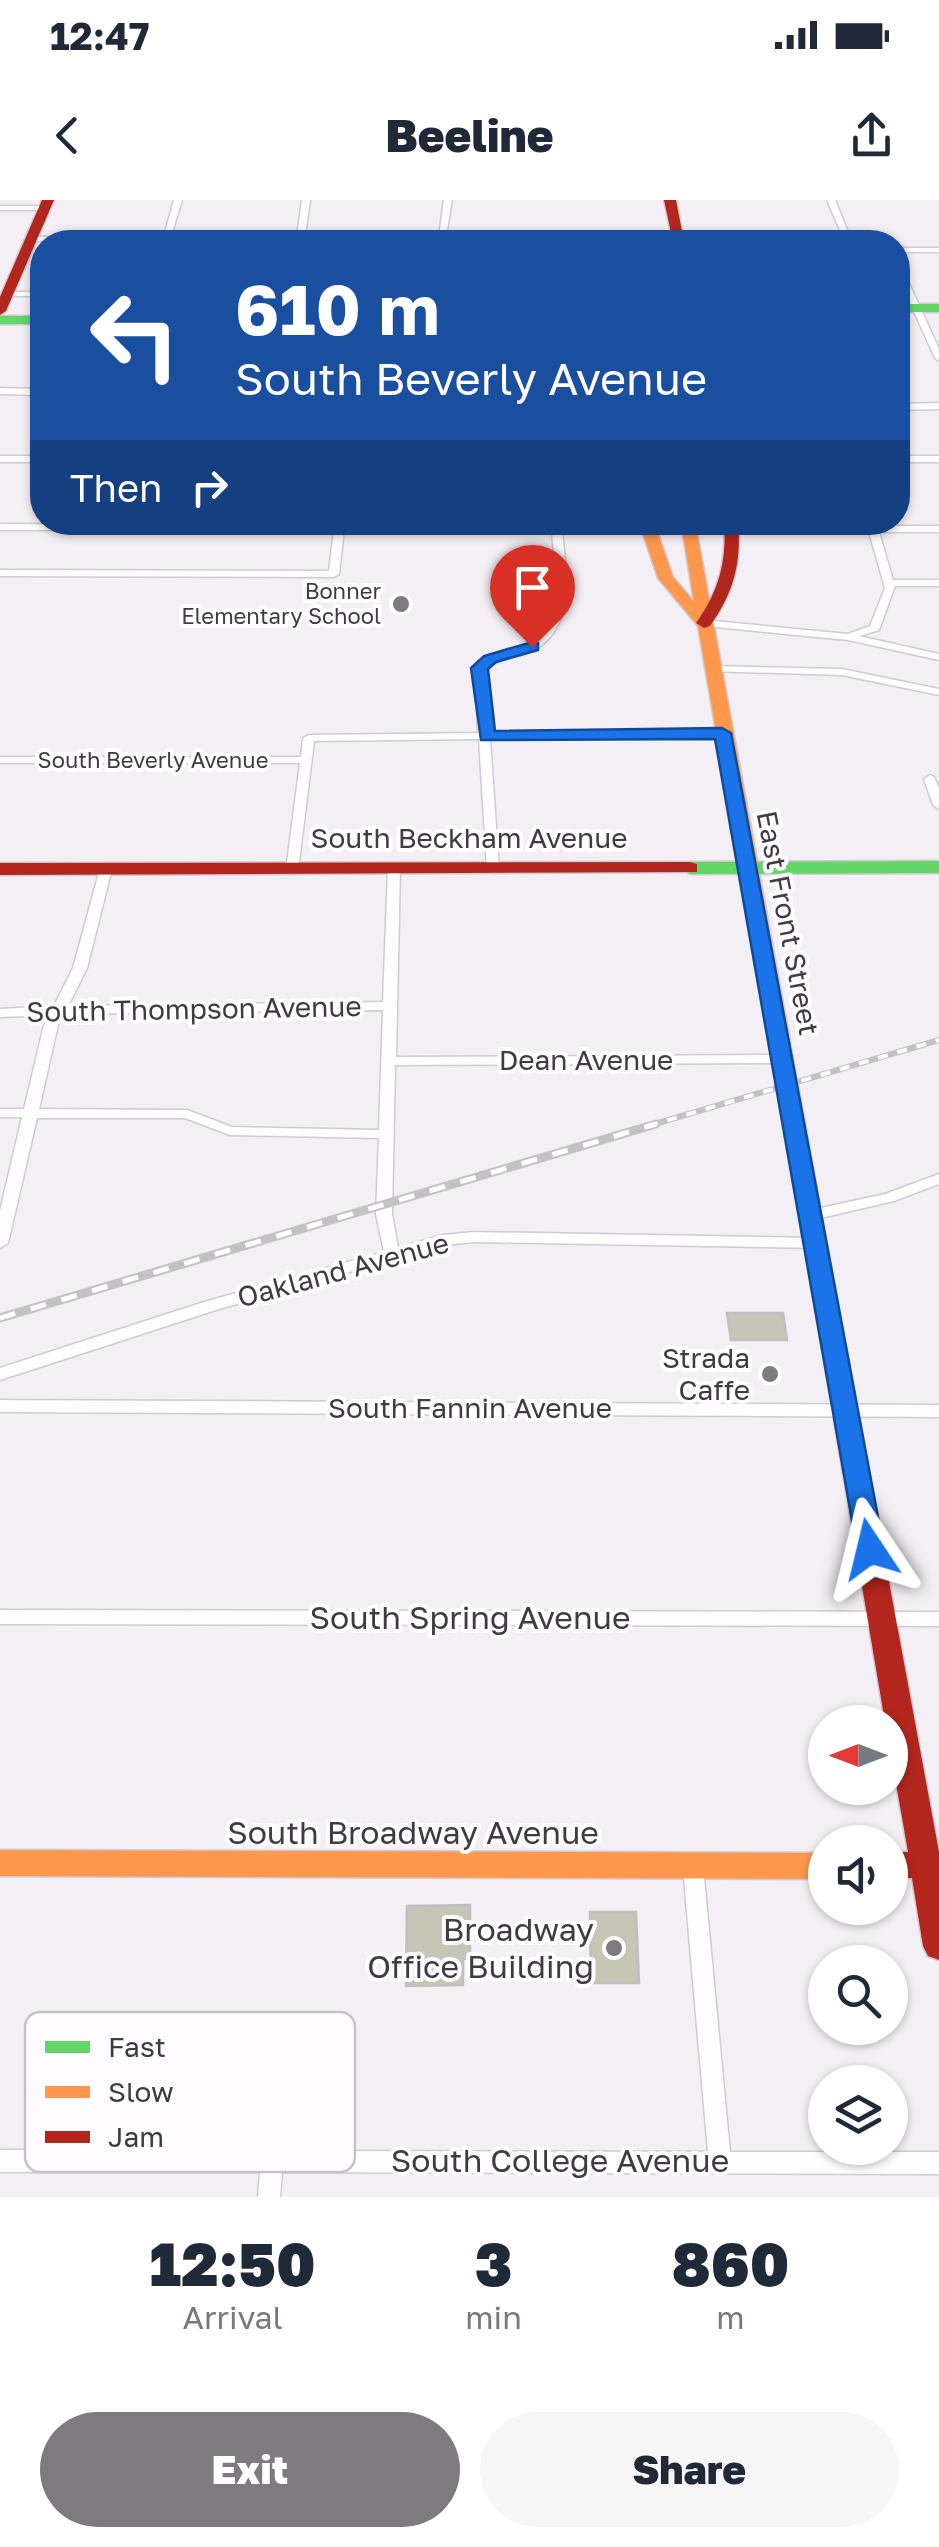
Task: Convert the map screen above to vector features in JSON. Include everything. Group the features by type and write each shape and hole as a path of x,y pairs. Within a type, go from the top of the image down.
{"main road":[{"path":"670,200 676,230"},
{"path":"36,230 46,204"},
{"path":"30,244 2,308 30,316"},
{"path":"652,535 654,559 676,595 704,623 721,602 734,562 728,535"},
{"name":"East Front Street","path":"690,535 722,733 784,1059 882,1618 932,1865 939,1946"},
{"name":"South Beckham Avenue","path":"0,868 939,867"},
{"name":"South Broadway Avenue","path":"0,1863 808,1866"}],"street":[{"path":"170,230 178,200"},
{"path":"302,230 306,200"},
{"path":"444,230 448,200"},
{"path":"830,200 844,230"},
{"path":"0,208 46,204"},
{"path":"910,250 939,250"},
{"path":"2,308 30,298"},
{"path":"917,308 938,358"},
{"path":"0,392 30,392"},
{"path":"910,406 939,406"},
{"path":"0,459 30,459"},
{"path":"910,459 939,459"},
{"path":"0,527 30,527"},
{"path":"910,528 939,529"},
{"path":"0,573 334,574 339,535"},
{"path":"493,869 482,664 532,647 560,612 557,535"},
{"path":"848,637 875,628 889,595 875,535"},
{"path":"889,583 939,584"},
{"path":"704,623 848,637 939,656"},
{"path":"875,628 896,646"},
{"path":"712,669 842,672 939,692"},
{"path":"292,870 309,738 722,733"},
{"name":"South Beverly Avenue","path":"0,760 306,760"},
{"path":"930,779 939,805"},
{"path":"0,1243 4,1207 57,1010 80,968 106,869"},
{"path":"392,1254 384,1221 394,869"},
{"name":"South Thompson Avenue","path":"0,1013 388,1006"},
{"name":"Dean Avenue","path":"388,1061 784,1059"},
{"path":"0,1113 187,1114 230,1131 386,1134"},
{"path":"812,1215 889,1198 939,1179"},
{"name":"Oakland Avenue","path":"0,1374 210,1306 463,1238 817,1243"},
{"name":"South Fannin Avenue","path":"0,1406 939,1411"},
{"name":"South Spring Avenue","path":"0,1617 939,1619"},
{"path":"693,1867 720,2161"},
{"name":"South College Avenue","path":"355,2160 939,2163"},
{"name":"South College Avenue","path":"0,2161 25,2161"},
{"path":"270,2197 271,2172"}],"building":[{"path":"727,1313 783,1313 787,1340 731,1340"},
{"path":"470,1905 470,1958 463,1959 463,1985 406,1986 407,1906"},
{"name":"Broadway Office Building","path":"590,1912 636,1912 639,1983 591,1983"}],"railway":[{"path":"648,1126 939,1040"},
{"path":"0,1318 656,1124"}],"traffic: fast":[{"path":"910,308 939,308"},
{"path":"0,320 30,320"},
{"path":"690,868 939,867"}],"traffic: slow":[{"path":"651,535 666,578 704,623"},
{"path":"690,535 834,1349"},
{"path":"0,1863 808,1866"}],"traffic: jam":[{"path":"35,230 48,200"},
{"path":"670,200 676,230"},
{"path":"0,311 30,242"},
{"path":"704,623 729,576 731,535"},
{"path":"0,869 690,868"},
{"path":"834,1349 939,1946"},
{"path":"908,1865 939,1865"}],"place":[{"name":"Bonner Elementary School","path":"401,604"},
{"name":"Strada Caffe","path":"770,1374"},
{"name":"Broadway Office Building","path":"614,1948"}],"route":[{"path":"532,647 490,659 480,668 487,737 722,733 870,1549"}]}
